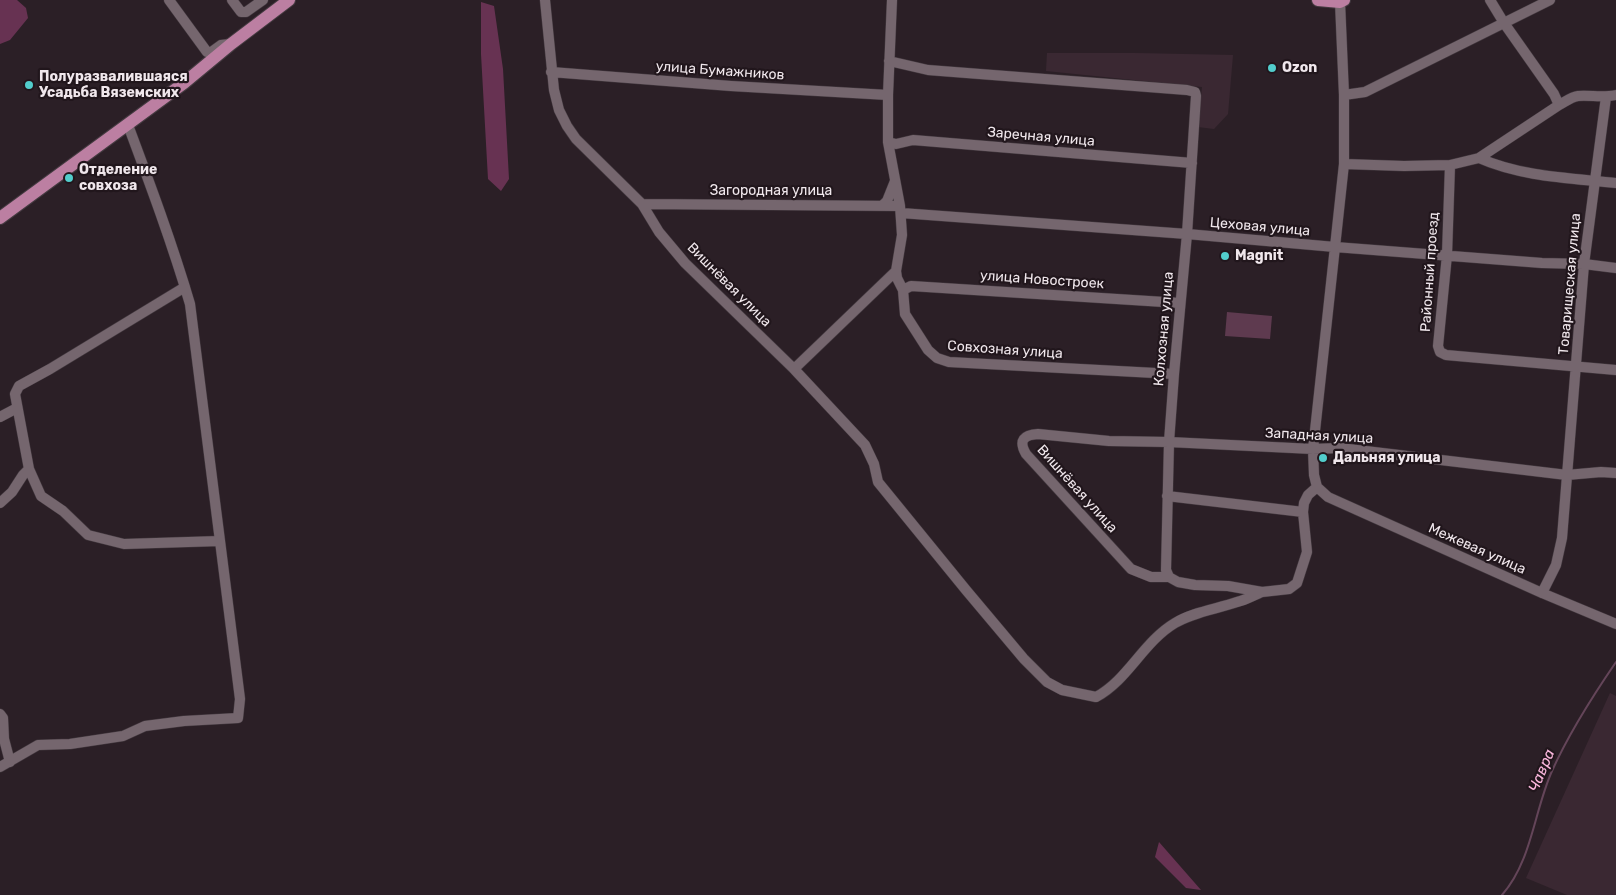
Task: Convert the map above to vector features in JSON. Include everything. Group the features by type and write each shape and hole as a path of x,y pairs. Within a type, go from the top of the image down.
{"main road":[{"path":"0,218 184,83 230,44 288,0"},
{"path":"1318,0 1342,1"}],"street":[{"path":"169,0 208,52 221,45 230,44"},
{"path":"232,0 241,12 246,12 264,0"},
{"name":"Вишнёвая улица","path":"545,0 550,38 551,72 559,110 576,139 642,204 659,232 685,263 794,369 865,445 874,464 878,482 1024,658 1047,682 1062,690 1096,697 1107,691 1159,636 1175,623 1191,616 1239,602 1262,592"},
{"name":"Совхозная улица","path":"892,0 888,142 901,209 900,248 896,271 903,290 904,314 928,350 938,358 949,362 1174,374"},
{"path":"1490,0 1554,94 1559,105"},
{"path":"1344,95 1365,92 1550,0"},
{"path":"1167,574 1178,582 1195,585 1228,586 1262,592 1289,589 1297,583 1303,569 1308,552 1303,512 1304,503 1308,495 1317,487 1312,449 1344,164 1342,1"},
{"name":"Колхозная улица","path":"889,61 928,70 1195,92 1192,163 1169,442 1167,574"},
{"name":"улица Бумажников","path":"551,72 731,86 888,95"},
{"path":"1344,164 1450,165 1479,158 1559,105 1577,96 1611,96"},
{"name":"Товарищеская улица","path":"1542,593 1556,565 1560,551 1584,264 1594,180 1611,96"},
{"path":"0,768 38,745 70,744 123,736 145,726 184,721 238,718 240,699 190,304 174,251 128,125"},
{"name":"Заречная улица","path":"888,142 896,144 912,140 1192,163"},
{"path":"1479,158 1496,166 1518,172 1616,183"},
{"name":"Районный проезд","path":"1450,165 1446,255 1438,346 1440,352 1446,355 1616,370"},
{"path":"882,206 887,200 895,179"},
{"name":"Загородная улица","path":"642,204 882,206 901,209"},
{"name":"Цеховая улица","path":"901,209 1335,247 1542,263 1584,264 1616,268"},
{"path":"794,369 896,271"},
{"name":"улица Новостроек","path":"903,290 911,286 1180,303"},
{"path":"185,287 19,386 15,394 29,469 41,496 63,511 88,535 124,544 220,542"},
{"path":"0,417 18,408"},
{"name":"Вишнёвая улица","path":"1167,574 1151,577 1131,569 1026,454 1023,449 1023,439 1028,435 1038,434 1109,441 1169,442"},
{"name":"Западная улица","path":"1169,442 1312,449 1340,448 1567,475 1601,472 1616,473"},
{"path":"0,503 12,492 22,475 29,469"},
{"name":"Межевая улица","path":"1317,487 1328,497 1542,593 1613,621"},
{"path":"1167,496 1303,512"},
{"path":"0,714 3,718 4,740 10,762"}],"shaded area":[{"path":"0,0 17,0 26,8 28,18 10,40 0,44"},
{"path":"481,2 494,6 503,69 509,179 501,191 488,179 481,54"},
{"path":"1047,53 1233,55 1228,114 1214,129 1198,127 1202,87 1046,71"},
{"path":"1227,312 1272,316 1270,339 1225,336"},
{"path":"1610,693 1616,696 1616,895 1567,895 1526,878"},
{"path":"1159,842 1201,890 1186,888 1155,857"}],"waterway":[{"name":"Чавра","path":"1502,895 1520,867 1552,771 1581,715 1616,662"}],"place":[{"name":"Ozon","path":"1272,68"},
{"name":"Полуразвалившаяся Усадьба Вяземских","path":"29,85"},
{"name":"Отделение совхоза","path":"69,178"},
{"name":"Magnit","path":"1225,256"},
{"name":"Дальняя улица","path":"1323,458"}]}
